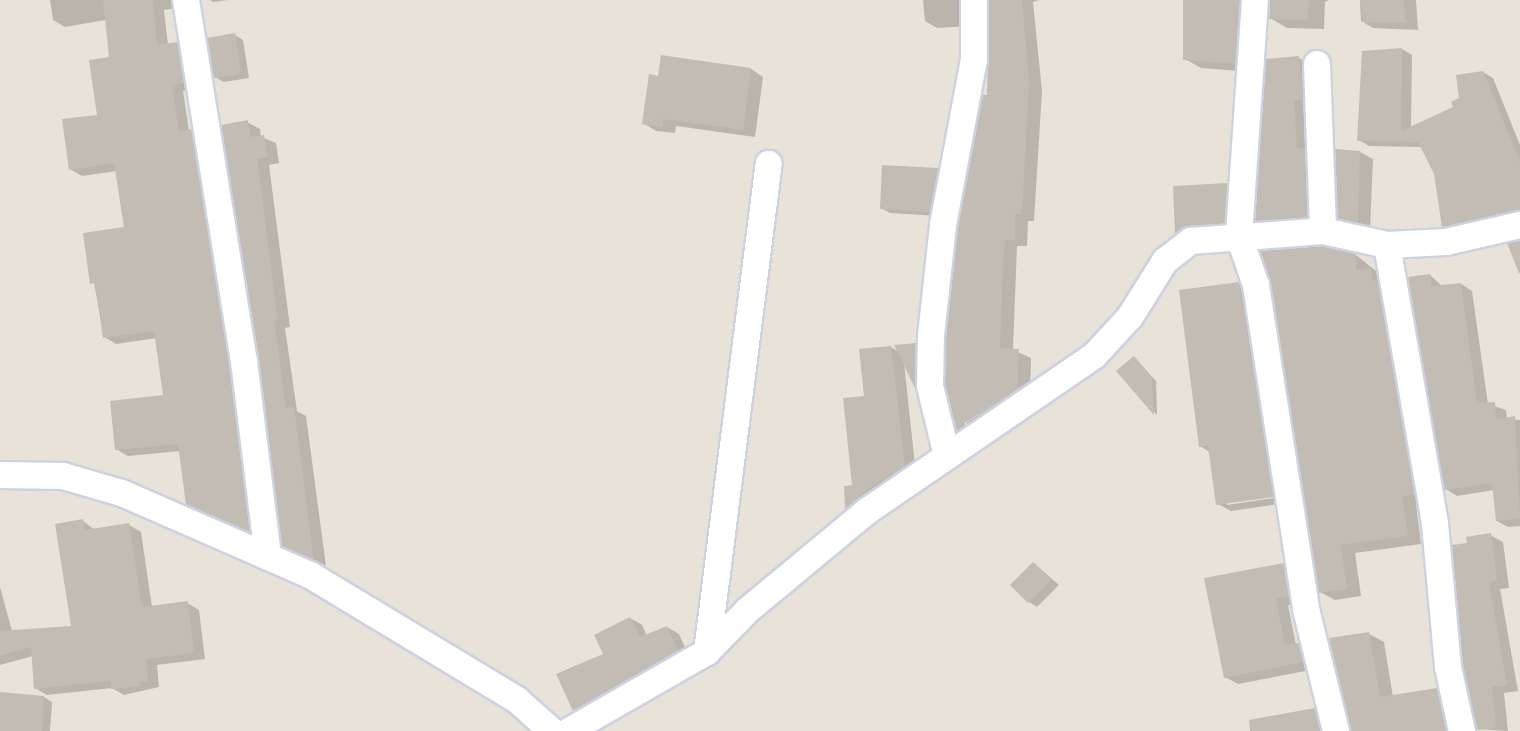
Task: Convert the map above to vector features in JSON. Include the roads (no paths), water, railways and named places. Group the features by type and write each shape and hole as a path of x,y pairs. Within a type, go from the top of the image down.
{"street":[{"path":"186,0 244,361 268,556"},
{"path":"947,456 930,386 931,336 943,225 974,60 974,0"},
{"path":"1255,0 1239,236 1256,285 1306,609 1336,731"},
{"path":"1317,64 1323,231"},
{"path":"707,652 769,164"},
{"path":"568,731 707,652 748,610 866,512 1094,356 1130,317 1165,261 1191,241 1323,231 1387,245 1446,242 1520,225"},
{"path":"1387,245 1435,524 1448,667 1462,731"},
{"path":"0,475 63,476 122,493 310,575 517,700 552,731"}]}
